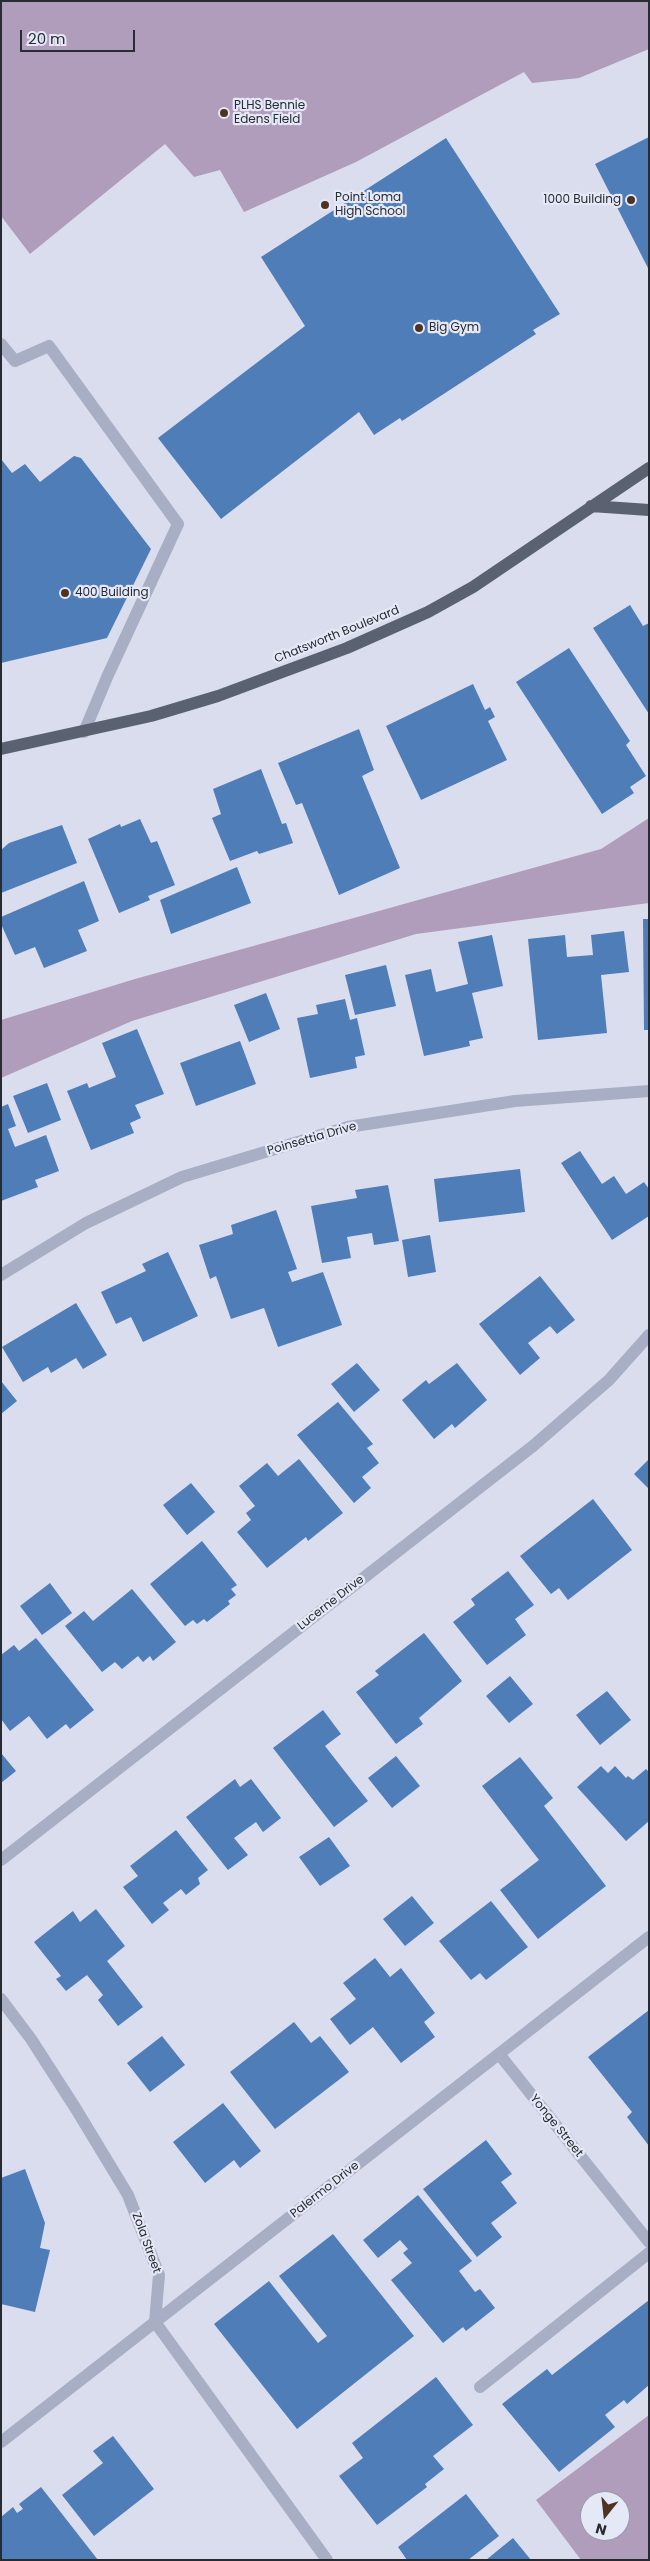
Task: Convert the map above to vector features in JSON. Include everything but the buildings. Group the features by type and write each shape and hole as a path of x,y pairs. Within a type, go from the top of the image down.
{"main road":[{"name":"Chatsworth Boulevard","path":"1,749 150,716 218,696 347,648 428,612 473,587 649,468"},
{"path":"591,506 649,510"}],"street":[{"path":"1,344 15,361 49,346 178,524 108,675 84,732"},
{"name":"Poinsettia Drive","path":"1,1275 86,1223 182,1177 348,1127 515,1101 649,1091"},
{"name":"Lucerne Drive","path":"1,1860 548,1434 609,1380 649,1335"},
{"name":"Palermo Drive","path":"1,2442 649,1936"},
{"name":"Zola Street","path":"1,1999 76,2109 128,2195 159,2275 155,2322"},
{"name":"Yonge Street","path":"499,2054 649,2242"},
{"path":"480,2387 649,2253"},
{"path":"155,2322 327,2560"}],"shaded area":[{"name":"PLHS Bennie Edens Field","path":"1,1 649,1 649,49 579,78 532,83 524,72 356,162 244,212 220,170 194,177 165,144 30,254 1,216"},
{"path":"649,818 649,903 416,934 132,1021 1,1078 1,1020 135,979 601,849"},
{"path":"649,2415 649,2560 581,2560 536,2500"}],"place":[{"name":"PLHS Bennie Edens Field","path":"224,113"},
{"name":"1000 Building","path":"631,200"},
{"name":"Point Loma High School","path":"325,205"},
{"name":"Big Gym","path":"419,328"},
{"name":"400 Building","path":"65,593"}]}
